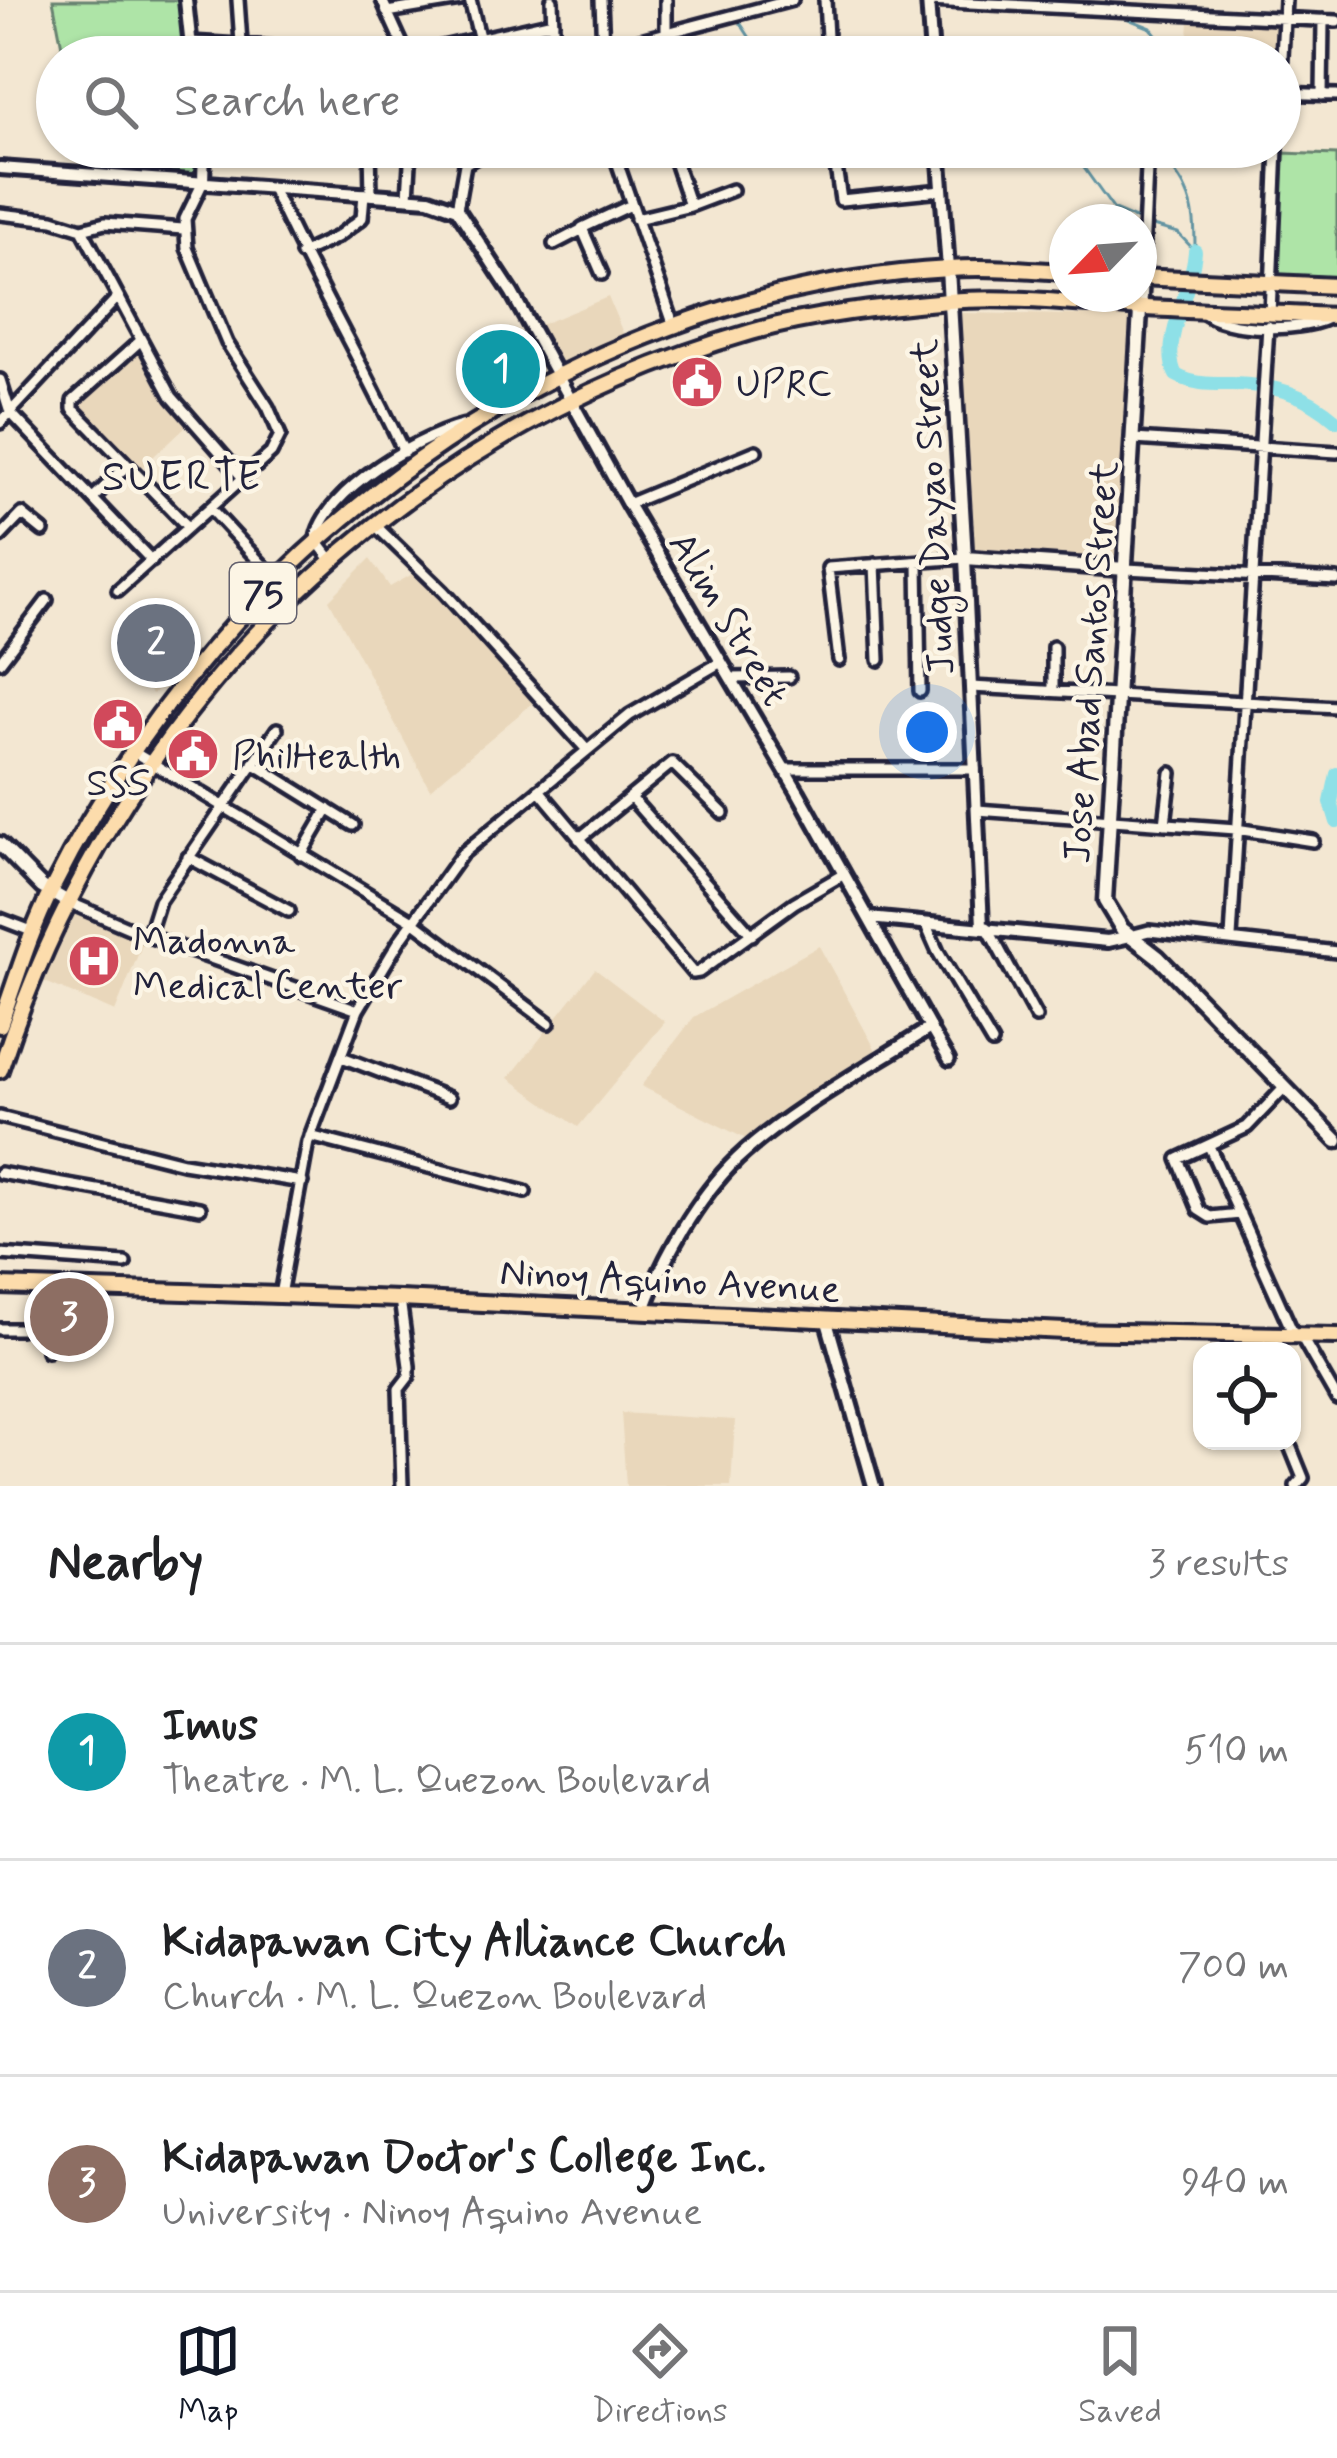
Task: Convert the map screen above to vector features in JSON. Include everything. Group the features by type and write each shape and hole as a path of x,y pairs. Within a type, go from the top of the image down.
{"main road":[{"name":"75","path":"0,1025 8,979 35,932 50,893 132,752 180,686 275,580 390,478 472,424 559,376 674,326 744,303 830,284 947,269 1049,272"},
{"name":"Judge Dayao Street","path":"947,269 965,558"},
{"path":"1157,277 1337,286"},
{"name":"75","path":"0,1070 68,902 150,763 197,700 292,597 374,524 486,445 572,401 752,332 836,315 950,301 1049,302"},
{"path":"744,303 752,332"},
{"name":"75","path":"1157,308 1269,320 1335,315"},
{"name":"Jose Abad Santos Street","path":"1141,312 1105,901 1130,936 1158,958 1337,1141"},
{"path":"965,558 1126,569"},
{"path":"0,844 50,893 68,902"},
{"name":"Ninoy Aquino Avenue","path":"0,1286 400,1299 1065,1331 1337,1336"}],"street":[{"path":"185,0 189,36"},
{"path":"238,0 240,36"},
{"path":"382,0 398,36"},
{"path":"387,12 460,0"},
{"path":"470,0 479,36"},
{"path":"552,0 553,36"},
{"path":"602,0 603,36"},
{"path":"666,0 666,34"},
{"path":"657,36 743,8 792,0"},
{"path":"825,0 827,36"},
{"path":"931,36 928,0 1120,10 1155,6 1337,21"},
{"path":"1283,36 1285,0"},
{"path":"1322,94 1323,20"},
{"path":"489,36 553,22"},
{"path":"1301,94 1337,95"},
{"path":"0,168 408,197 440,201 457,209 464,168"},
{"path":"118,590 271,453 280,435 227,343 191,260 183,229 203,182 203,168"},
{"path":"301,254 337,237 362,218 368,168"},
{"path":"408,197 409,168"},
{"path":"619,168 674,326"},
{"path":"677,168 690,206"},
{"path":"837,168 842,200 942,190"},
{"path":"940,168 947,269"},
{"path":"1146,204 1147,168"},
{"path":"1231,938 1276,168"},
{"path":"273,190 404,452"},
{"path":"636,219 732,190"},
{"path":"554,244 632,205"},
{"name":"Alim Street","path":"457,209 512,292 628,504 949,1060"},
{"path":"0,214 82,229 105,223 183,229"},
{"path":"82,229 178,407 243,478"},
{"path":"581,230 602,274"},
{"path":"0,422 117,298"},
{"path":"139,342 73,401 73,409 187,526"},
{"path":"0,380 10,412 152,561"},
{"path":"332,561 316,540 323,516 338,500 404,452 448,428 472,424"},
{"path":"1134,439 1337,452"},
{"path":"628,504 756,451"},
{"path":"94,497 128,464"},
{"path":"210,508 292,597"},
{"path":"0,537 22,514 43,531"},
{"path":"374,524 444,592 587,749"},
{"path":"839,660 827,569 965,558"},
{"name":"Judge Dayao Street","path":"965,558 985,926"},
{"path":"918,562 920,691"},
{"path":"875,564 879,660"},
{"path":"1126,569 1337,580"},
{"path":"0,668 47,600"},
{"path":"1053,647 1053,690"},
{"path":"280,1295 310,1136 364,994 413,921 462,854 538,790 630,715 721,662"},
{"path":"730,678 789,677"},
{"path":"971,687 1337,707"},
{"path":"148,936 160,901 278,729"},
{"path":"132,752 413,921 549,1023"},
{"path":"253,763 353,825"},
{"path":"579,839 672,763 724,813"},
{"path":"785,769 975,769"},
{"path":"1166,824 1171,773"},
{"path":"538,790 693,973 844,874"},
{"path":"632,799 752,935"},
{"path":"301,855 328,809"},
{"path":"977,810 1236,829 1313,841"},
{"path":"188,857 289,911"},
{"path":"68,902 148,936 358,1010"},
{"path":"868,918 1108,941 1148,931 1337,952"},
{"path":"0,919 35,932"},
{"path":"926,925 992,1043"},
{"path":"985,926 1036,1017"},
{"path":"644,1310 701,1204 738,1158 929,1028"},
{"path":"342,1057 449,1098"},
{"path":"1240,1214 1204,1215 1178,1164 1180,1158 1247,1127 1284,1088"},
{"path":"0,1118 183,1163 302,1182"},
{"path":"310,1136 525,1192"},
{"path":"1209,1146 1296,1334 1337,1399"},
{"path":"0,1172 200,1208"},
{"path":"0,1254 125,1262"},
{"path":"46,1352 50,1288"},
{"path":"400,1299 410,1366 399,1388 402,1486"},
{"path":"826,1318 874,1486"},
{"path":"0,1329 20,1330"},
{"path":"1239,1335 1242,1342"},
{"path":"1292,1450 1304,1478 1296,1486"}],"shaded area":[{"path":"1189,20 1278,23 1277,36 1188,36"},
{"path":"608,297 625,338 560,365 540,325"},
{"path":"959,313 1132,316 1121,562 969,551"},
{"path":"137,349 186,426 138,471 76,406"},
{"path":"370,559 390,587 416,572 534,702 430,789 329,600"},
{"path":"130,642 169,674 153,694 113,663"},
{"name":"Madonna Medical Center","path":"73,912 144,940 115,1012 43,981"},
{"path":"819,946 878,1054 748,1140 641,1086 694,1017"},
{"path":"595,969 665,1022 578,1127 509,1078"},
{"path":"621,1413 735,1420 731,1486 626,1486"}],"green space":[{"path":"53,0 180,0 184,36 60,36"},
{"path":"1301,154 1337,155 1337,278 1277,275 1281,168 1301,168"},
{"path":"199,168 199,176 87,170"}],"waterway":[{"path":"1116,14 1151,28 1157,36"},
{"path":"737,18 749,36"},
{"path":"1084,168 1110,204"},
{"path":"1172,168 1191,205 1195,250"},
{"path":"1157,227 1178,233 1195,251"},
{"path":"1195,251 1174,332 1176,375 1196,382 1288,392 1337,421"},
{"path":"1337,774 1331,802 1337,822"}],"place":[{"name":"Imus","path":"501,369"},
{"name":"UPRC","path":"697,382"},
{"name":"Kidapawan City Alliance Church","path":"156,643"},
{"name":"SSS","path":"118,724"},
{"name":"PhilHealth","path":"193,754"},
{"name":"Madonna Medical Center","path":"94,961"},
{"name":"Kidapawan Doctor's College Inc.","path":"69,1317"}],"district":[{"name":"SUERTE","path":"183,475"}]}
